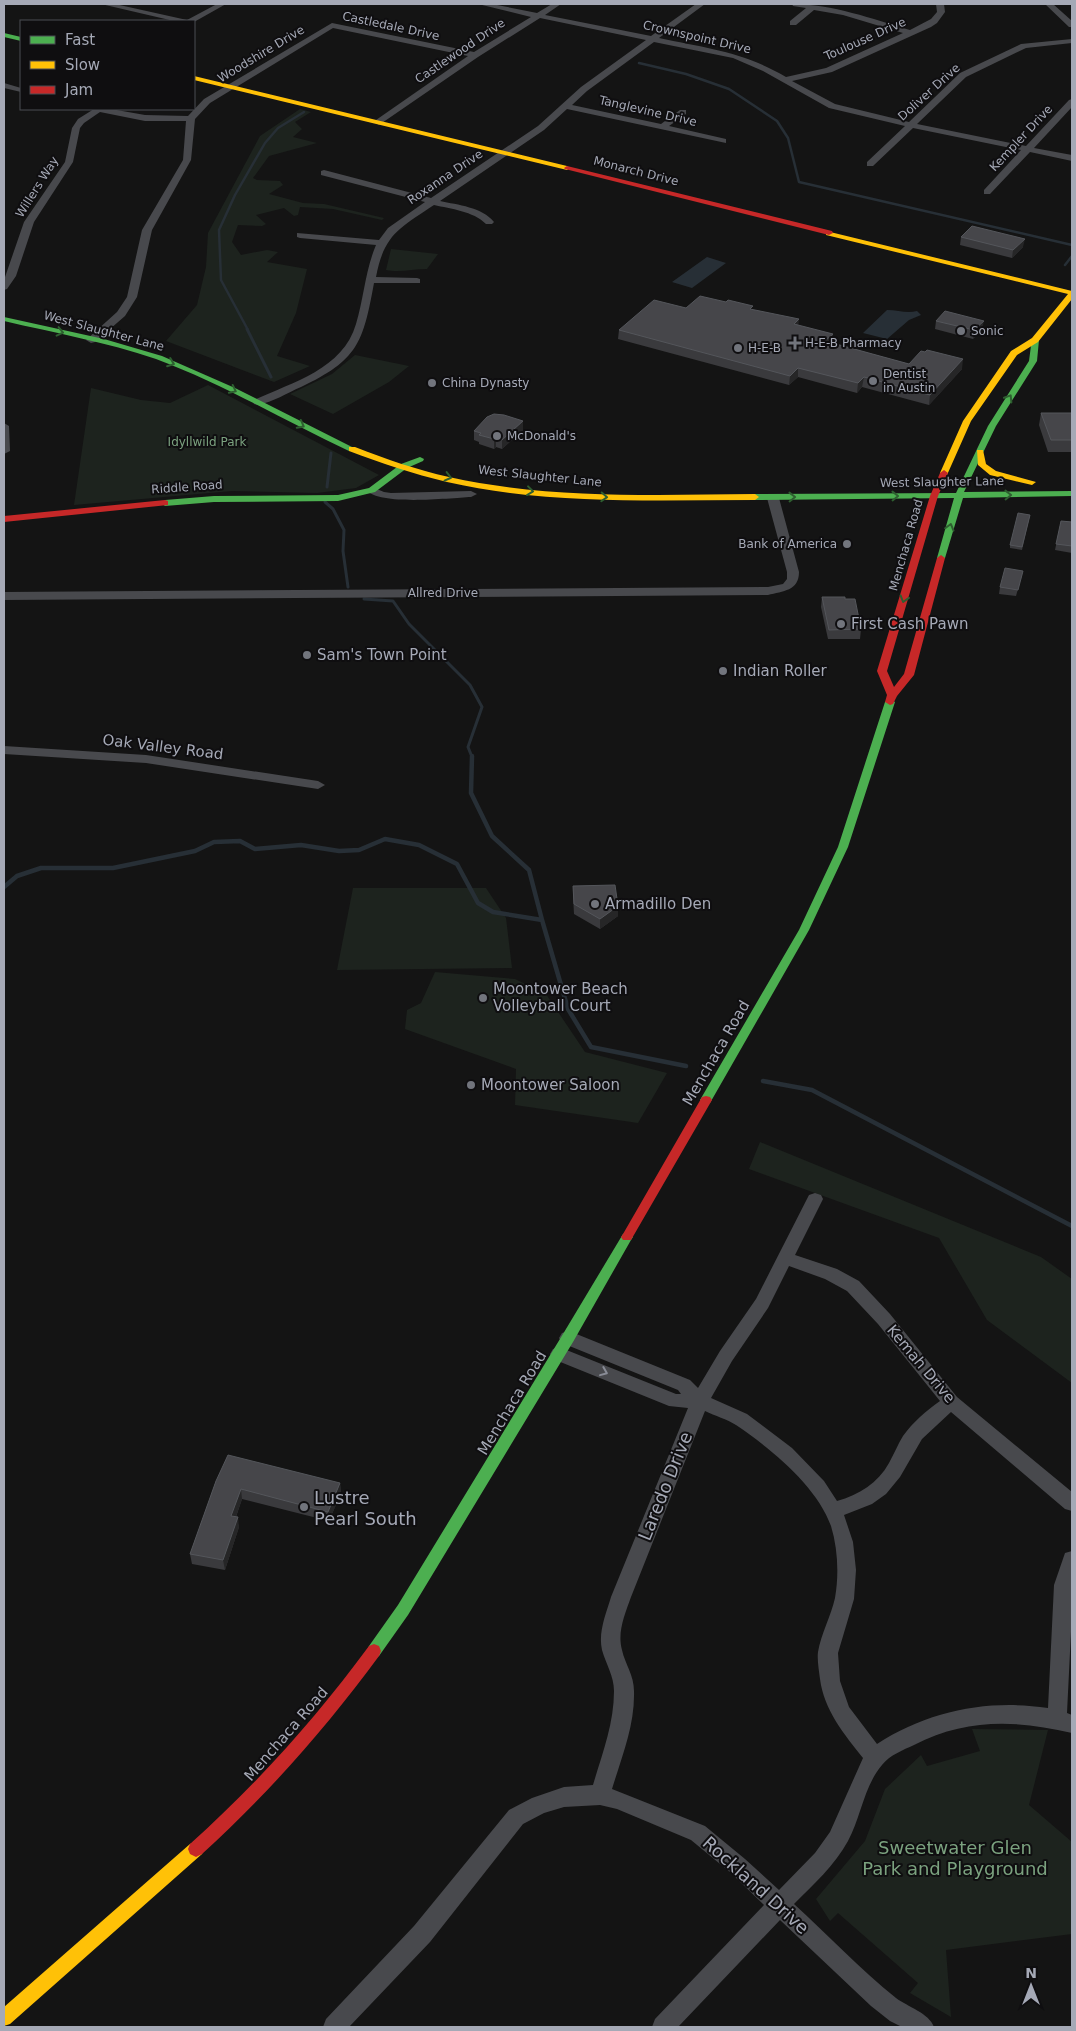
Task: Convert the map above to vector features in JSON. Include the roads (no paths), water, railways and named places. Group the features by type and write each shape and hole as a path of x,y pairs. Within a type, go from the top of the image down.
{"main road":[{"path":"4,35 20,39"},
{"name":"Monarch Drive","path":"195,78 1072,293"},
{"name":"Menchaca Road","path":"892,695 882,671 934,496 964,428 986,391 1014,353 1035,340 1072,293"},
{"name":"West Slaughter Lane","path":"4,309 140,342 206,365"},
{"name":"West Slaughter Lane","path":"4,319 157,358 200,374 322,436 359,452 404,466 473,483 533,492 606,498 1072,494"},
{"name":"Menchaca Road","path":"4,2018 220,1828 260,1788 349,1686 428,1571 559,1354 804,930 843,847 892,695 909,675 959,495 1002,408 1032,361 1035,340"},
{"path":"257,388 287,403"},
{"name":"West Slaughter Lane","path":"927,483 1037,482 993,473 982,465 980,452"},
{"path":"404,454 435,463"},
{"name":"Riddle Road","path":"4,518 118,506 214,499 338,498 372,490 404,466 420,459"},
{"name":"West Slaughter Lane","path":"536,480 604,486 644,486"},
{"path":"640,498 660,494 673,486"}],"street":[{"path":"105,4 179,20"},
{"path":"192,20 222,4"},
{"name":"Crownspoint Drive","path":"482,4 735,56 769,69 815,98 835,108 1072,158"},
{"name":"Castlewood Drive","path":"379,122 475,56 557,4"},
{"name":"Roxanna Drive","path":"258,402 320,372 347,353 357,336 381,243 391,230 541,128 584,89 701,4"},
{"path":"796,4 849,14 910,33"},
{"name":"Toulouse Drive","path":"786,80 829,70 910,33 934,21 941,12 940,4"},
{"path":"1049,4 1072,25"},
{"path":"794,23 812,7"},
{"name":"Castledale Drive","path":"332,25 475,56"},
{"name":"Woodshire Drive","path":"191,119 202,105 230,86 332,25"},
{"name":"Doliver Drive","path":"870,164 957,80 973,70 1024,46 1072,41"},
{"path":"4,86 20,90"},
{"name":"Kempler Drive","path":"987,192 1072,102"},
{"name":"Tanglevine Drive","path":"566,106 723,141"},
{"name":"Willers Way","path":"4,286 11,276 29,222 69,162 76,128 81,121 98,110"},
{"path":"91,340 121,314 132,297 147,230 188,156 191,119 145,118 104,110"},
{"path":"662,127 683,112"},
{"path":"324,173 473,212 484,217 489,222"},
{"path":"300,235 381,243"},
{"path":"371,280 417,281"},
{"path":"4,426 4,451"},
{"name":"Riddle Road","path":"372,490 391,496 471,494"},
{"name":"Allred Drive","path":"4,596 768,591 787,587 793,580 793,572 773,498"},
{"name":"Oak Valley Road","path":"4,750 146,759 318,785"},
{"name":"Laredo Drive","path":"600,1795 623,1719 625,1704 622,1675 612,1650 612,1626 615,1614 700,1401 726,1356 762,1303 815,1199"},
{"name":"Kemah Drive","path":"786,1258 831,1274 853,1286 884,1319 951,1402 1072,1503"},
{"path":"568,1338 684,1385 700,1401 741,1419 786,1452 818,1486 833,1510 844,1542 847,1570 844,1599 828,1652 830,1681 844,1717 876,1757"},
{"path":"559,1354 675,1401 700,1401"},
{"path":"833,1510 860,1502 873,1494 891,1476 903,1452 920,1428 951,1402"},
{"path":"663,2027 778,1904 822,1860 836,1842 868,1770 876,1757 918,1731 962,1718 1025,1714 1064,1721 1064,1585 1072,1560"},
{"name":"Rockland Drive","path":"334,2027 422,1934 516,1817 538,1804 564,1797 600,1795 679,1824 698,1833 719,1849 879,1998 898,2013 923,2027"}],"waterway":[{"path":"639,63 686,74 729,89 777,121 788,138 799,182 1072,245"},
{"path":"248,330 221,280 219,230 235,195 265,143 278,128 304,112"},
{"path":"1065,265 1072,256"},
{"path":"247,329 271,377"},
{"path":"327,487 331,453"},
{"path":"325,502 333,509 344,530 343,551 348,587"},
{"path":"364,599 393,601 409,624 470,685 482,707 468,747 472,757"},
{"path":"472,757 471,793 492,836 529,870 542,920"},
{"path":"4,887 17,876 41,868 113,868 195,851 214,842 240,841 255,849 301,845 339,851 359,850 385,839 419,845 457,864 478,903 493,912 542,920"},
{"path":"542,920 568,1009 591,1047 686,1066"},
{"path":"763,1081 812,1090 1072,1226"}],"place":[{"name":"Sonic","path":"961,331"},
{"name":"H-E-B Pharmacy","path":"795,343"},
{"name":"H-E-B","path":"738,348"},
{"name":"Dentist in Austin","path":"873,381"},
{"name":"China Dynasty","path":"432,383"},
{"name":"McDonald's","path":"497,436"},
{"name":"Bank of America","path":"847,544"},
{"name":"First Cash Pawn","path":"841,624"},
{"name":"Sam's Town Point","path":"307,655"},
{"name":"Indian Roller","path":"723,671"},
{"name":"Armadillo Den","path":"595,904"},
{"name":"Moontower Beach Volleyball Court","path":"483,998"},
{"name":"Moontower Saloon","path":"471,1085"},
{"name":"Lustre Pearl South","path":"304,1507"}],"park label":[{"name":"Idyllwild Park","path":"207,442"},
{"name":"Sweetwater Glen Park and Playground","path":"955,1857"}]}
